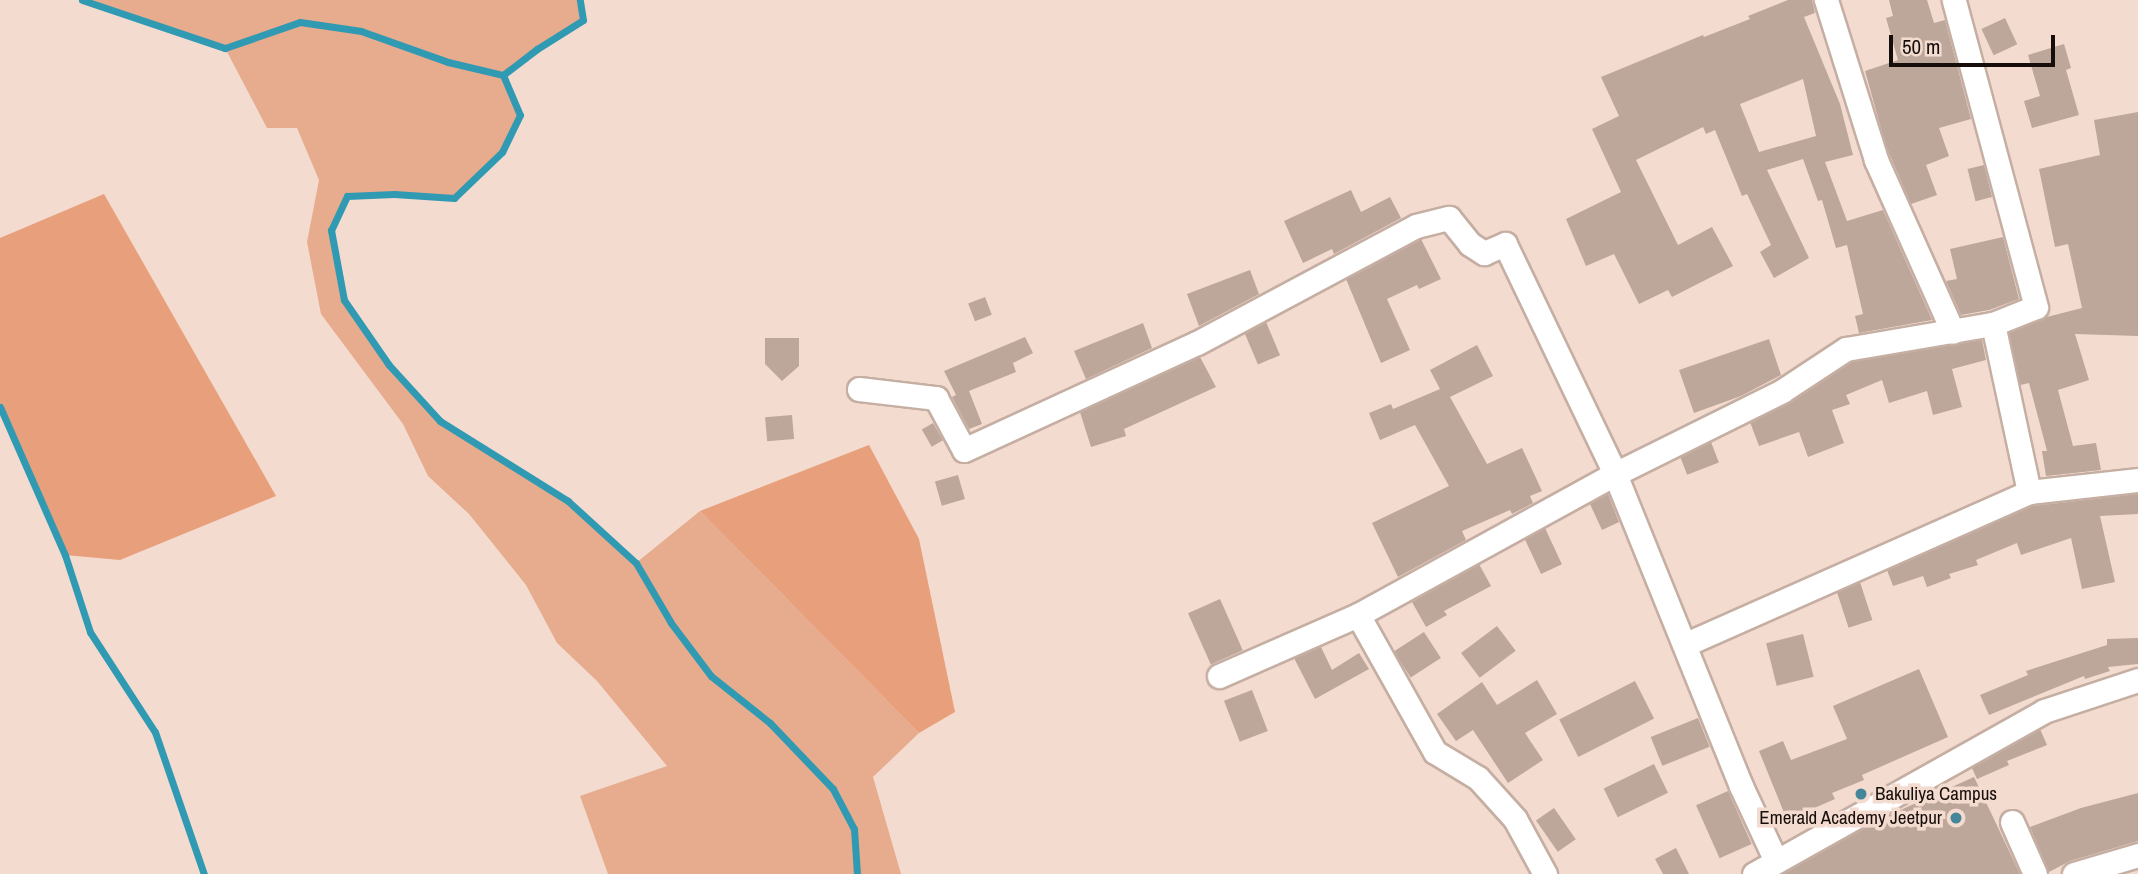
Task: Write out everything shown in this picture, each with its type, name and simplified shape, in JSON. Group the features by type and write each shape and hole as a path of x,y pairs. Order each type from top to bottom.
{"street":[{"path":"1826,0 1876,160 1953,332"},
{"path":"1219,676 1358,615 1615,474 1783,391 1846,349 1993,324 2036,307 1954,0"},
{"path":"859,389 936,398 964,450 1197,343 1416,226 1449,218 1470,244 1485,253 1505,244 1615,474 1686,644 1741,786 1776,861"},
{"path":"1993,324 2029,492"},
{"path":"1686,644 2029,492 2138,480"},
{"path":"1358,615 1434,752 1478,778 1515,819 1545,874"},
{"path":"1754,874 2044,711 2138,680"},
{"path":"2012,822 2035,874"},
{"path":"2074,874 2138,855"}],"shaded area":[{"path":"82,0 580,0 583,20 537,49 503,75 520,115 502,152 454,198 394,194 347,196 331,230 344,300 389,365 440,421 568,501 636,563 700,511 919,733 873,777 901,874 608,874 580,796 667,766 597,681 557,643 526,585 469,514 428,476 403,424 321,314 307,242 319,180 297,128 267,128 225,48"},
{"path":"104,194 276,496 120,560 65,555 0,407 0,238"},
{"path":"869,445 919,539 955,712 919,733 700,511"}],"building":[{"path":"1788,0 1812,0 1815,13 1804,17 1840,104 1853,155 1825,162 1847,221 1883,210 1932,320 1859,333 1855,316 1863,314 1847,245 1836,248 1822,200 1818,201 1803,159 1767,170 1809,258 1774,278 1760,252 1771,245 1747,194 1742,196 1715,130 1706,134 1703,127 1636,160 1678,245 1712,227 1733,266 1672,297 1668,290 1639,304 1614,254 1586,266 1566,219 1621,192 1592,129 1619,116 1601,77 1703,35 1704,37 1750,19 1748,16","holes":["1803,79 1816,136 1759,152 1740,104"]},
{"path":"1889,0 1927,0 1934,23 1945,20 1971,119 1939,128 1949,156 1926,165 1937,195 1911,204 1886,146 1865,71 1898,60 1886,18 1893,16"},
{"path":"2005,18 2017,44 1994,55 1981,29"},
{"path":"2064,44 2071,68 2066,70 2079,115 2032,128 2024,101 2040,96 2028,55"},
{"path":"2138,112 2138,336 2075,334 2089,380 2058,390 2073,446 2096,443 2101,470 2046,476 2042,451 2047,451 2029,383 2020,385 2009,333 2043,318 2082,308 2068,244 2055,247 2039,169 2100,155 2094,120"},
{"path":"1984,165 1992,197 1975,201 1968,169"},
{"path":"1351,190 1361,212 1390,197 1401,218 1334,254 1332,249 1303,263 1284,221"},
{"path":"2003,237 2019,299 1989,310 1961,315 1946,281 1957,279 1950,249"},
{"path":"1421,239 1441,279 1419,289 1417,285 1387,299 1410,350 1381,363 1346,279"},
{"path":"1250,270 1259,294 1199,326 1187,294"},
{"path":"985,297 992,315 975,321 968,303"},
{"path":"1266,322 1280,355 1258,365 1244,331"},
{"path":"1143,323 1152,348 1086,379 1074,351"},
{"path":"1025,337 1033,353 1013,363 1016,372 969,391 982,424 969,429 952,397 956,395 944,371"},
{"path":"765,338 799,338 799,366 782,381 765,364"},
{"path":"1769,339 1781,375 1741,396 1694,413 1679,370"},
{"path":"1982,340 1986,360 1952,369 1962,407 1933,415 1927,391 1889,403 1882,380 1846,395 1850,404 1832,410 1844,443 1808,457 1799,432 1759,446 1750,422 1790,403 1851,362"},
{"path":"1477,345 1493,376 1450,397 1487,464 1522,448 1542,491 1530,496 1533,503 1512,514 1510,510 1462,531 1466,540 1398,577 1372,523 1449,486 1415,425 1380,440 1369,413 1391,404 1393,409 1440,389 1430,370"},
{"path":"1200,357 1216,387 1124,429 1126,436 1091,447 1080,412"},
{"path":"792,415 794,439 767,441 765,417"},
{"path":"933,423 943,440 932,447 922,430"},
{"path":"1711,442 1719,463 1687,475 1679,454"},
{"path":"958,475 965,499 942,506 935,482"},
{"path":"1608,494 1619,522 1602,530 1590,504"},
{"path":"2138,494 2138,514 2100,516 2115,582 2082,589 2071,538 2021,555 2017,543 1976,560 1978,565 1949,574 1951,578 1927,587 1923,576 1893,586 1887,570 2033,506"},
{"path":"1545,528 1562,564 1541,574 1524,538"},
{"path":"1479,564 1491,586 1444,611 1447,615 1426,627 1412,602"},
{"path":"1860,582 1872,620 1849,628 1836,590"},
{"path":"1220,599 1243,650 1211,664 1188,613"},
{"path":"1497,626 1516,651 1480,678 1461,653"},
{"path":"1424,632 1441,658 1411,678 1394,652"},
{"path":"1803,634 1814,677 1777,686 1766,643"},
{"path":"2138,638 2138,664 2108,667 2110,671 2085,679 2084,676 1989,715 1980,695 2028,675 2026,671 2107,645 2107,639"},
{"path":"1321,647 1332,670 1359,653 1369,669 1315,699 1294,658"},
{"path":"1919,669 1948,737 1862,775 1864,780 1832,793 1835,799 1787,820 1759,751 1783,741 1791,760 1847,739 1833,706"},
{"path":"1537,680 1557,714 1525,733 1543,760 1508,783 1473,730 1456,741 1437,714 1482,682 1497,705"},
{"path":"1635,681 1654,718 1578,757 1559,720"},
{"path":"1252,690 1268,731 1240,742 1224,701"},
{"path":"1698,718 1710,747 1662,766 1651,737"},
{"path":"2040,729 2047,745 2007,761 2009,765 1977,779 1972,768"},
{"path":"1654,764 1668,793 1618,817 1604,789"},
{"path":"1974,777 2020,874 1783,874 1876,821"},
{"path":"1728,791 1752,844 1720,858 1696,805"},
{"path":"2138,793 2138,841 2070,861 2049,872 2030,827 2081,808"},
{"path":"1554,808 1576,839 1558,852 1536,821"},
{"path":"1676,848 1689,874 1663,874 1655,859"}],"waterway":[{"path":"82,0 225,48 300,22 361,31 448,62 503,75 520,115 502,152 454,198 394,194 347,196 331,230 344,300 389,365 440,421 568,501 636,563 671,623 711,676 770,723 833,789 854,829 857,874"},
{"path":"503,75 537,49 583,20 580,0"},
{"path":"0,407 65,555 90,632 155,732 204,874"}],"place":[{"name":"Bakuliya Campus","path":"1861,794"},
{"name":"Emerald Academy Jeetpur","path":"1956,818"}]}
